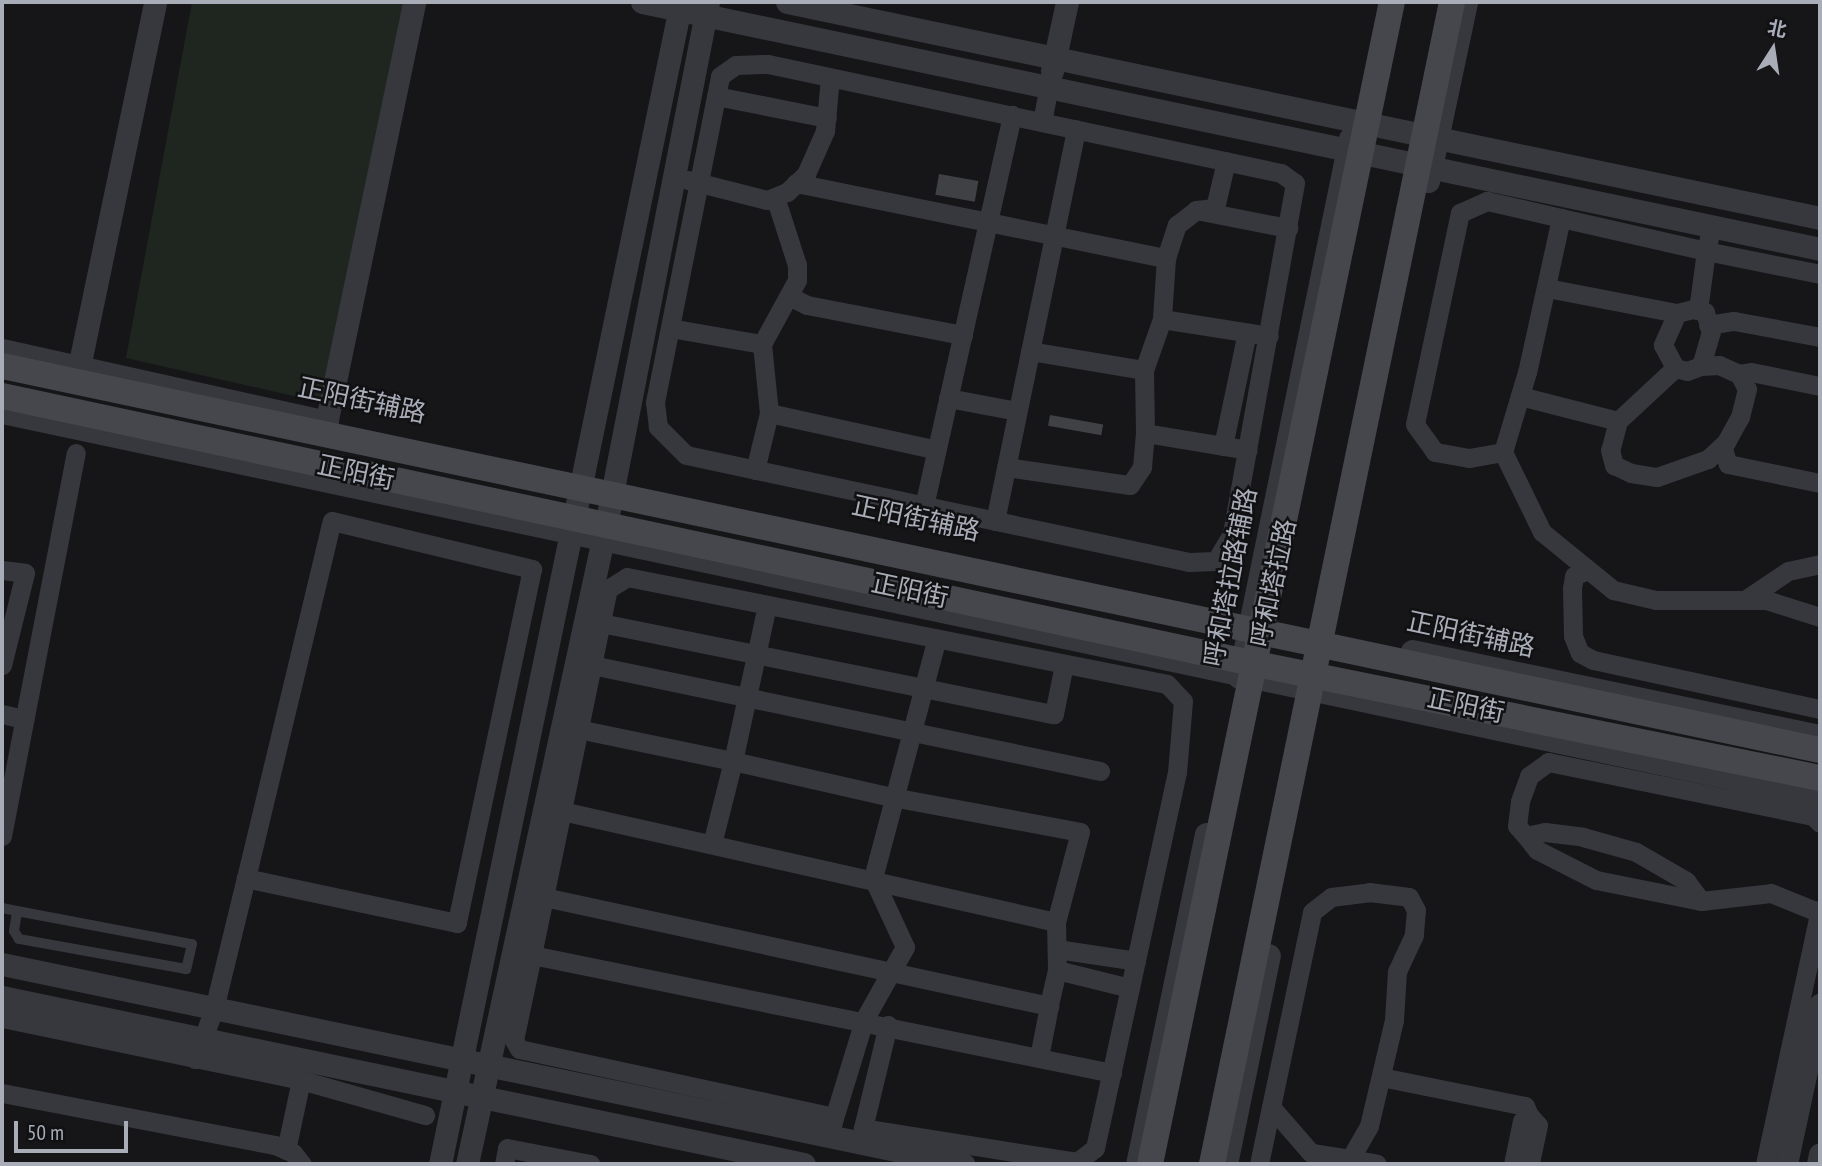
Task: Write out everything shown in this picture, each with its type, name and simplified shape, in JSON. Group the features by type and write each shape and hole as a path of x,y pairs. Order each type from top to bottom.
{"main road":[{"name":"呼和塔拉路","path":"1150,1164 1256,625 1354,152 1392,2"},
{"path":"1212,1164 1318,683 1432,135 1452,2"},
{"path":"2,366 326,428 1327,639 1820,750"},
{"name":"正阳街","path":"2,396 574,527 1247,670 1820,778"}],"street":[{"path":"79,367 155,2"},
{"path":"326,428 414,2"},
{"path":"642,2 707,8 1051,73 1361,121 1820,218"},
{"path":"787,2 1354,152 1820,249"},
{"path":"1042,122 1067,2"},
{"path":"1361,121 1380,2"},
{"path":"1432,135 1466,2"},
{"path":"440,1164 584,483 680,6"},
{"path":"467,1164 604,532 707,8"},
{"path":"768,64 1012,116 1281,173 1295,183 1232,534 1216,561 1189,562 686,455 658,427 655,402 720,76 736,65 768,64"},
{"path":"674,177 767,200 775,197 806,174 827,118 830,77"},
{"path":"716,96 827,118"},
{"path":"924,506 933,449 990,224 1012,116"},
{"path":"995,521 1076,129"},
{"path":"1006,467 1130,485 1142,467 1145,433 1144,370 1162,319 1166,258 1177,225 1196,210 1215,208 1226,161"},
{"path":"796,183 1166,258"},
{"path":"755,470 769,413 762,344 797,280 797,265 775,197"},
{"path":"1503,452 1469,458 1434,452 1415,424 1460,213 1487,201 1820,274"},
{"path":"1196,210 1288,228"},
{"path":"1561,218 1547,288 1503,452 1542,532 1585,571 1613,590 1656,600 1766,600 1820,617"},
{"path":"1700,366 1711,332 1703,318 1706,251 1712,226"},
{"path":"1547,288 1820,337"},
{"path":"789,296 807,305 962,335"},
{"path":"1677,313 1663,345 1675,368 1687,371 1700,366 1719,365 1739,374 1751,372 1820,386"},
{"path":"1162,319 1269,336"},
{"path":"670,328 762,344"},
{"path":"1223,446 1247,332"},
{"name":"正阳街辅路","path":"2,350 326,428"},
{"path":"1030,351 1144,370"},
{"path":"1675,368 1618,421 1610,450 1614,465 1631,473 1657,477 1708,459 1722,446 1742,408 1746,389 1739,374"},
{"path":"1520,396 1618,421"},
{"path":"948,398 1017,411"},
{"path":"2,412 574,527"},
{"path":"769,413 933,449"},
{"path":"1145,433 1248,450"},
{"path":"1722,446 1728,464 1820,483"},
{"path":"2,836 76,453"},
{"path":"199,1049 215,1009 246,878 332,521 532,569 457,923 246,878"},
{"path":"1745,600 1788,571 1820,564"},
{"path":"2,570 25,573 2,665"},
{"path":"1585,571 1574,576 1572,588 1573,636 1580,653 1592,660 1820,709"},
{"path":"861,1135 1077,1162 1095,1148 1177,772 1183,701 1167,684 627,578 608,589 514,1040 519,1049 831,1126 861,1135 963,1164"},
{"path":"712,844 759,657 767,605"},
{"path":"601,623 759,657 1054,714 1064,664"},
{"path":"831,1126 864,1020 905,947 873,878 892,797 913,733 937,638"},
{"name":"正阳街辅路","path":"1327,639 1820,736"},
{"path":"592,665 1100,771"},
{"name":"呼和塔拉路辅路","path":"1137,1164 1247,670"},
{"path":"1226,1164 1318,683 1820,797"},
{"path":"2,714 24,719"},
{"path":"579,729 892,797 1080,832 1056,922 1057,970 1039,1057"},
{"path":"1786,1164 1814,999 1820,912 1771,894 1701,901 1596,880 1537,850 1517,826 1520,801 1530,776 1548,762 1813,816 1820,823"},
{"path":"562,811 873,878 1056,922"},
{"path":"1526,836 1545,832 1583,837 1636,852 1686,881 1701,901"},
{"path":"1259,1164 1312,912 1331,897 1369,892 1409,897 1416,910 1414,935 1397,971 1394,1020 1369,1126 1350,1159"},
{"path":"544,897 1049,1006"},
{"path":"1056,949 1136,961"},
{"path":"532,955 864,1020 1112,1073"},
{"path":"2,964 488,1066 831,1126"},
{"path":"1057,970 1130,988"},
{"path":"2,997 199,1049 425,1115"},
{"path":"1765,1164 1814,999"},
{"path":"2,1018 456,1092 742,1158 804,1164"},
{"path":"861,1135 888,1025"},
{"path":"1381,1077 1525,1106 1538,1125 1530,1164"},
{"path":"286,1150 301,1080"},
{"path":"2,1093 286,1150 302,1164"},
{"path":"1271,1107 1311,1153 1377,1164"},
{"path":"1513,1164 1522,1121 1529,1115"},
{"path":"504,1164 507,1148 590,1164"},
{"path":"1818,1164 1820,1154"}],"lane":[{"path":"2,908 192,944 186,969 19,939 14,932 17,911"}],"shaded area":[{"path":"192,2 404,2 320,402 126,358"}],"building":[{"path":"939,174 978,181 975,202 935,195"},
{"path":"1050,415 1103,424 1101,435 1048,426"}]}
